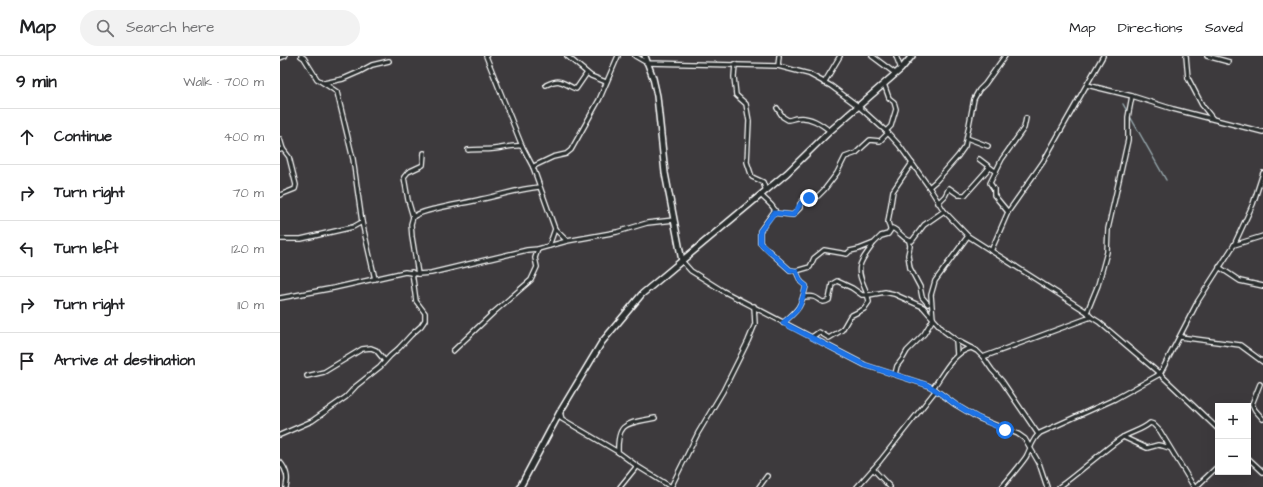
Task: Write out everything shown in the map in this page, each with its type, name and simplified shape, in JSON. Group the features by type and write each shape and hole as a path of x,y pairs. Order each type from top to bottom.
{"main road":[{"path":"645,56 653,78 657,96 665,173 682,261"},
{"path":"520,487 560,412 602,342 642,294 787,173 830,131 896,74 912,56"}],"street":[{"path":"280,58 285,56"},
{"path":"301,56 304,58 317,79 337,92 353,159 362,222 368,242 375,279"},
{"path":"486,56 522,146 533,168 555,229 566,241"},
{"path":"567,56 587,74 606,82"},
{"path":"533,168 534,166 553,157 566,154 571,150 599,100 618,56"},
{"path":"635,56 647,63 778,66 809,74 824,83 858,106 887,132 912,163 944,211 968,236 1087,312 1090,317 1099,322 1160,374 1215,426"},
{"path":"778,66 779,56"},
{"path":"824,83 840,56"},
{"path":"872,56 896,74"},
{"path":"896,56 901,69"},
{"path":"929,187 958,156 965,146 974,99 979,90 1005,56"},
{"path":"991,251 1008,212 1043,162 1103,56"},
{"path":"1186,56 1188,78 1202,105 1213,119"},
{"path":"1207,56 1229,62"},
{"path":"324,83 343,78 372,65 389,62"},
{"path":"735,64 734,77 736,94 746,104 749,121 747,162 752,177 763,182 766,191"},
{"path":"546,85 557,81 563,82 576,89 587,74"},
{"path":"774,213 793,215 800,208 800,204 803,200 818,196 824,190 837,173 845,157 856,153 870,140 880,141 891,126 896,109 894,102 888,98 884,84"},
{"path":"1087,85 1263,132"},
{"path":"1087,312 1098,285 1107,252 1108,229 1128,140 1128,117 1132,96"},
{"path":"777,108 783,117 788,120 796,118 810,119 824,126 830,131"},
{"path":"1008,212 994,194 994,189 990,183 1002,159 1024,128 1026,118"},
{"path":"967,138 988,146"},
{"path":"280,139 282,150 289,157 296,185 295,189 280,195"},
{"path":"468,150 484,148 494,149 514,145 522,146"},
{"path":"418,274 412,237 411,224 413,217 404,177 408,172 424,165 424,153"},
{"path":"979,159 996,172"},
{"path":"812,337 819,332 829,338 842,330 850,316 864,309 869,302 869,295 860,274 860,265 874,243 881,236 888,234 890,229 888,222 893,191 912,163"},
{"path":"938,202 945,196 949,188 959,195 965,195 989,168"},
{"path":"1002,487 1024,458 1032,441 1038,434 1116,399 1160,374 1198,301 1234,245 1253,204 1263,173"},
{"path":"413,217 416,214 427,211 483,199 515,190 539,187"},
{"path":"761,195 765,200 771,203 775,210 760,231 760,243 790,270 796,271 810,267 814,258 824,250 847,254 850,251 874,243"},
{"path":"909,241 912,241 924,225 944,211"},
{"path":"280,298 334,288 405,272 418,274 431,273 528,250 538,249 566,241 617,232 647,223 674,220"},
{"path":"280,239 307,238 353,227 362,222"},
{"path":"549,246 555,229"},
{"path":"890,229 894,229 909,241 910,246 908,255 910,268 920,287 922,297 928,304"},
{"path":"895,374 897,366 904,358 907,351 924,334 933,319 931,295 935,281 968,236"},
{"path":"1234,245 1263,236"},
{"path":"453,351 493,313 532,280 537,267 534,258 538,249"},
{"path":"682,261 691,271 723,291 754,306 783,323 865,365 916,381 934,389 956,405 978,418 1018,434 1025,439 1039,464 1047,487"},
{"path":"1219,267 1240,281 1263,286"},
{"path":"783,323 800,306 806,286 801,282 796,271"},
{"path":"280,435 312,421 346,396 380,367 421,326 425,320 425,313 416,301 412,272"},
{"path":"803,297 813,297 821,302 825,302 829,300 832,284 837,280 862,295 885,292 894,294 923,307 933,319 956,340 977,351 984,357 1038,434"},
{"path":"923,307 932,302"},
{"path":"560,412 562,419 618,452 636,466 671,487 698,433 723,391 748,341 754,324 754,306"},
{"path":"984,357 1090,317"},
{"path":"1180,337 1240,345 1263,362"},
{"path":"956,340 957,355"},
{"path":"306,376 324,372 362,350 371,348 376,350 386,361"},
{"path":"856,487 873,469 934,389 957,355 963,350 971,348"},
{"path":"1260,384 1252,404 1263,419"},
{"path":"618,452 617,439 624,426 655,418"},
{"path":"1059,487 1074,477 1123,437 1142,429 1150,423 1160,431 1197,487 1215,469"},
{"path":"1123,437 1147,448 1158,445 1170,448"},
{"path":"1251,461 1263,472"},
{"path":"280,462 285,469 288,479 286,487"},
{"path":"620,487 636,466"},
{"path":"873,469 889,486"},
{"path":"759,487 767,476"}],"waterway":[{"path":"1123,104 1166,180"}],"route":[{"path":"809,198 803,200 800,204 800,208 793,215 774,213 767,220 760,231 760,243 790,270 796,271 801,282 806,286 800,306 783,323 865,365 927,385 978,418 1005,430"}]}
